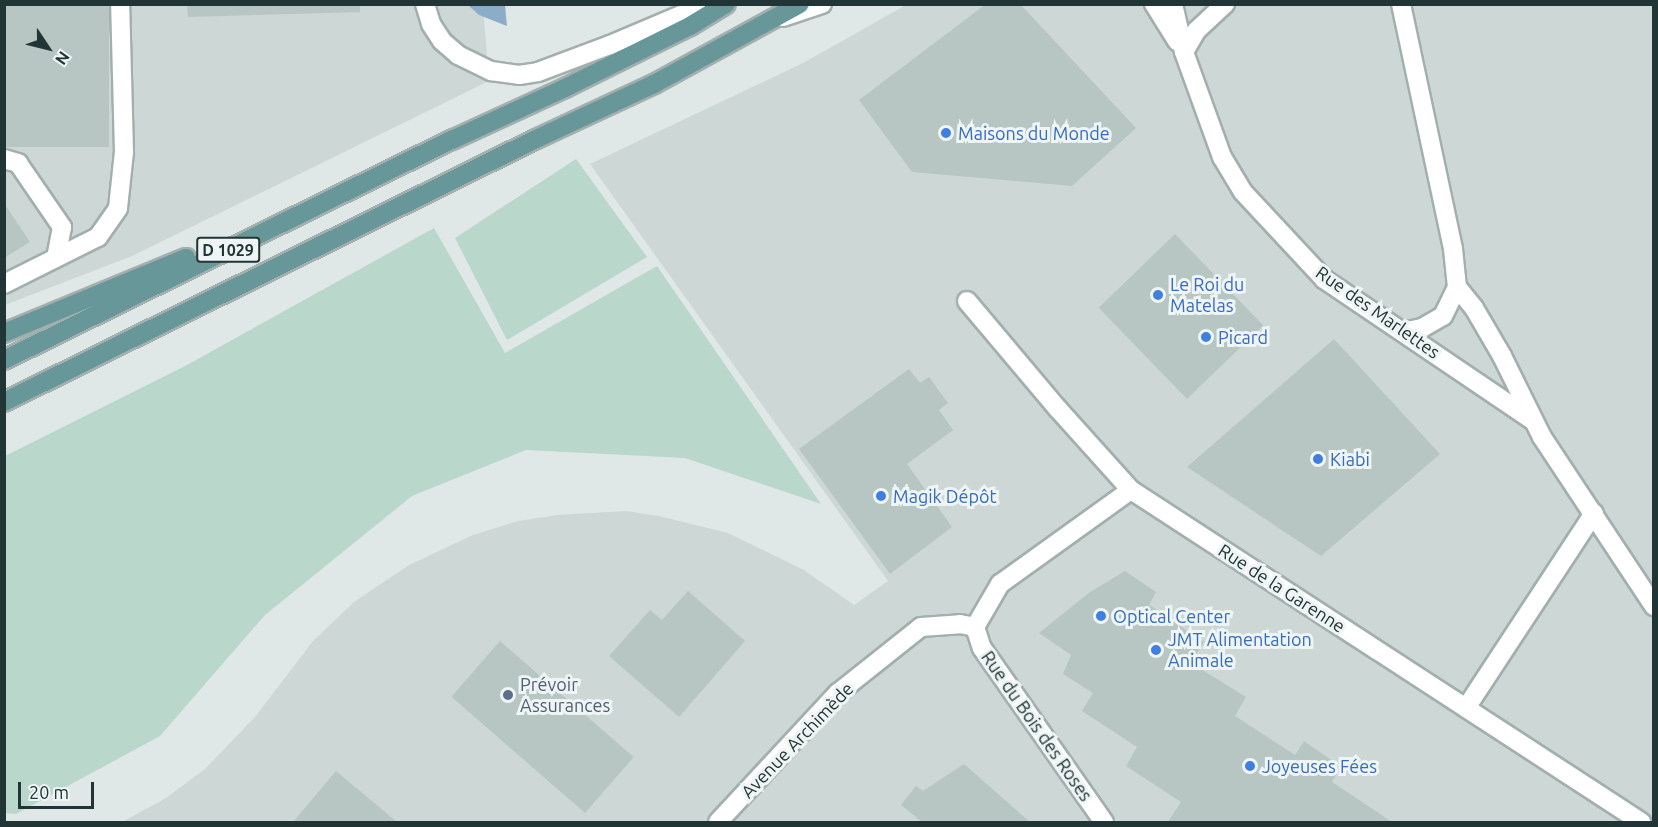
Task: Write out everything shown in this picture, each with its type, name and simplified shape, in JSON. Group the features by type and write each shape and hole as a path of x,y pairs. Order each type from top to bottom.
{"main road":[{"name":"D 1029","path":"4,360 340,195 565,88 690,26 726,4"},
{"name":"D 1029","path":"4,402 536,139 654,84 800,4"},
{"path":"4,333 340,195"}],"street":[{"path":"4,284 98,237 118,208 124,152 120,4"},
{"path":"425,4 436,33 458,56 490,71 519,75 538,72 599,49 706,4"},
{"path":"776,19 822,4"},
{"path":"1154,4 1184,52"},
{"path":"1173,4 1184,52"},
{"path":"1184,52 1196,31 1225,4"},
{"path":"1401,4 1453,249 1457,287 1443,316 1422,328 1403,332"},
{"name":"Rue des Marlettes","path":"1184,52 1221,157 1243,192 1324,279 1534,421"},
{"path":"4,159 18,163 62,227 56,257"},
{"name":"Rue des Marlettes","path":"1457,287 1474,308 1502,356 1534,421 1653,606"},
{"name":"Rue de la Garenne","path":"967,301 1131,490 1641,822"},
{"path":"975,627 1000,584 1131,490"},
{"path":"1466,708 1594,513"},
{"name":"Avenue Archimède","path":"718,822 838,693 921,627 960,624 975,627"},
{"name":"Rue du Bois des Roses","path":"975,627 982,648 1104,822"}],"shaded area":[{"path":"5,5 483,5 489,81 132,256 5,305"},
{"path":"906,5 1653,5 1653,822 122,822 166,798 205,769 255,717 313,641 354,602 409,565 473,535 518,521 557,515 626,511 659,516 728,533 804,570 854,605 888,581 590,164 803,63"}],"green space":[{"path":"576,159 647,257 507,340 455,238"},
{"path":"434,228 505,353 657,266 821,504 685,458 526,450 412,496 265,615 160,736 16,814 5,813 5,456 187,365"}],"water":[{"path":"468,5 505,5 507,26 479,15"}],"building":[{"path":"4,4 109,4 109,147 4,147"},
{"path":"187,4 360,4 360,12 188,17"},
{"path":"986,4 1020,4 1136,128 1072,186 912,172 859,100"},
{"path":"4,203 30,242 4,258"},
{"path":"1175,234 1263,325 1187,399 1099,308"},
{"path":"1334,339 1440,454 1321,556 1187,467"},
{"name":"Magik Dépôt","path":"909,369 920,383 929,377 948,403 939,410 953,430 907,464 952,527 890,574 799,449"},
{"path":"1125,571 1156,592 1149,605 1204,642 1191,663 1246,697 1235,716 1295,755 1304,741 1334,762 1336,775 1332,782 1392,822 1168,822 1181,802 1126,766 1137,747 1082,711 1093,693 1063,674 1071,655 1039,633 1090,592"},
{"path":"688,591 745,641 679,717 609,656 650,610 662,620"},
{"path":"500,641 634,757 585,813 451,697"},
{"path":"964,764 1030,822 922,822 901,805 916,786 923,791"},
{"path":"336,771 397,822 293,822"}],"place":[{"name":"Maisons du Monde","path":"946,133"},
{"name":"Le Roi du Matelas","path":"1158,295"},
{"name":"Picard","path":"1206,337"},
{"name":"Kiabi","path":"1318,459"},
{"name":"Magik Dépôt","path":"881,496"},
{"name":"Optical Center","path":"1101,616"},
{"name":"JMT Alimentation Animale","path":"1156,650"},
{"name":"Prévoir Assurances","path":"508,695"},
{"name":"Joyeuses Fées","path":"1250,766"}]}
